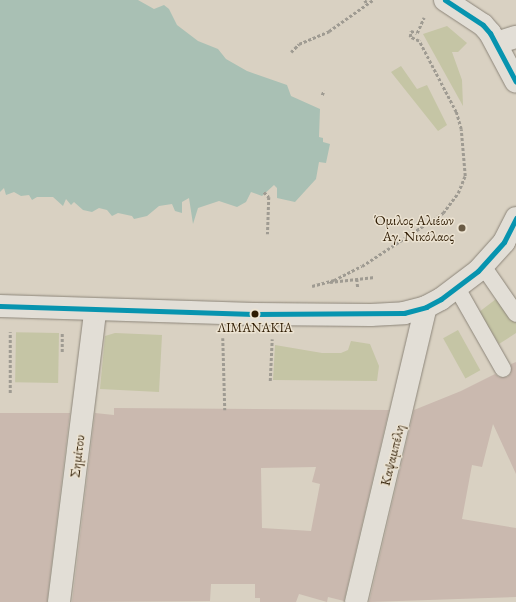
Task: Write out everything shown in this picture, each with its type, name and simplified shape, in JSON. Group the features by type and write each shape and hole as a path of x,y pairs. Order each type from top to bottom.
{"main road":[{"path":"446,0 483,25 496,43 516,82"},
{"path":"496,43 516,36"},
{"path":"0,306 95,311 371,315 404,313 426,307 457,288 483,266 504,242 516,218"},
{"name":"Καψαμπέλη","path":"356,602 426,307"},
{"name":"Σημίτου","path":"59,602 95,311"}],"lane":[{"path":"483,266 516,314"},
{"path":"457,288 503,369"}],"path":[{"path":"365,0 367,4"},
{"path":"291,52 299,44 329,31 373,0"},
{"path":"305,288 326,282 362,266 443,213 458,193 465,176 461,129 456,112 419,41 410,37 411,31 417,33 428,11"},
{"path":"322,95 324,90"},
{"path":"264,192 269,197 268,234"},
{"path":"326,282 375,277"},
{"path":"357,279 358,288"},
{"path":"10,335 10,393"},
{"path":"224,342 225,410"},
{"path":"270,381 272,345"}],"shaded area":[{"path":"0,0 138,0 154,9 164,5 169,9 177,25 198,41 218,49 226,59 247,71 287,85 291,96 320,109 319,137 323,138 323,142 330,144 326,163 319,162 316,179 295,202 277,198 277,188 274,185 262,196 251,192 246,202 237,207 219,201 198,208 193,224 189,198 182,202 182,213 175,211 172,204 159,206 147,216 134,219 132,216 118,213 112,216 107,210 99,208 92,212 83,210 74,202 71,205 66,199 63,206 53,197 37,197 32,200 29,195 21,196 14,192 6,195 4,188 0,192"},
{"path":"447,26 467,43 458,52 452,52 462,80 463,106 423,34"},
{"path":"401,66 417,89 427,85 447,125 438,131 391,72"},
{"path":"500,296 516,318 516,333 499,344 479,312"},
{"path":"458,330 480,370 465,378 443,338"},
{"path":"16,332 59,333 58,383 15,382"},
{"path":"115,333 162,335 159,392 100,389 105,336"},
{"path":"351,341 370,344 379,366 377,381 273,380 275,345 322,353 341,353 348,350"}],"building":[{"path":"516,362 516,474 493,424 482,467 472,465 462,519 516,528 516,597 369,602 414,410 461,391 495,374 499,377 507,377 511,373 511,364"},
{"path":"114,408 389,410 344,601 328,597 327,602 299,594 296,602 260,602 260,598 255,598 255,584 211,584 210,601 72,602 95,413 114,415","holes":["316,467 312,482 320,484 311,531 262,528 261,468"]},
{"path":"0,413 70,413 47,602 0,602"}],"transit line":[{"path":"445,0 483,25 490,33 516,82"},
{"path":"0,306 254,314 404,313 426,307 441,299 478,271 504,242 516,218"}],"place":[{"name":"Όμιλος Αλιέων Αγ. Νικόλαος","path":"462,228"},
{"name":"ΛΙΜΑΝΑΚΙΑ","path":"255,314"}]}
